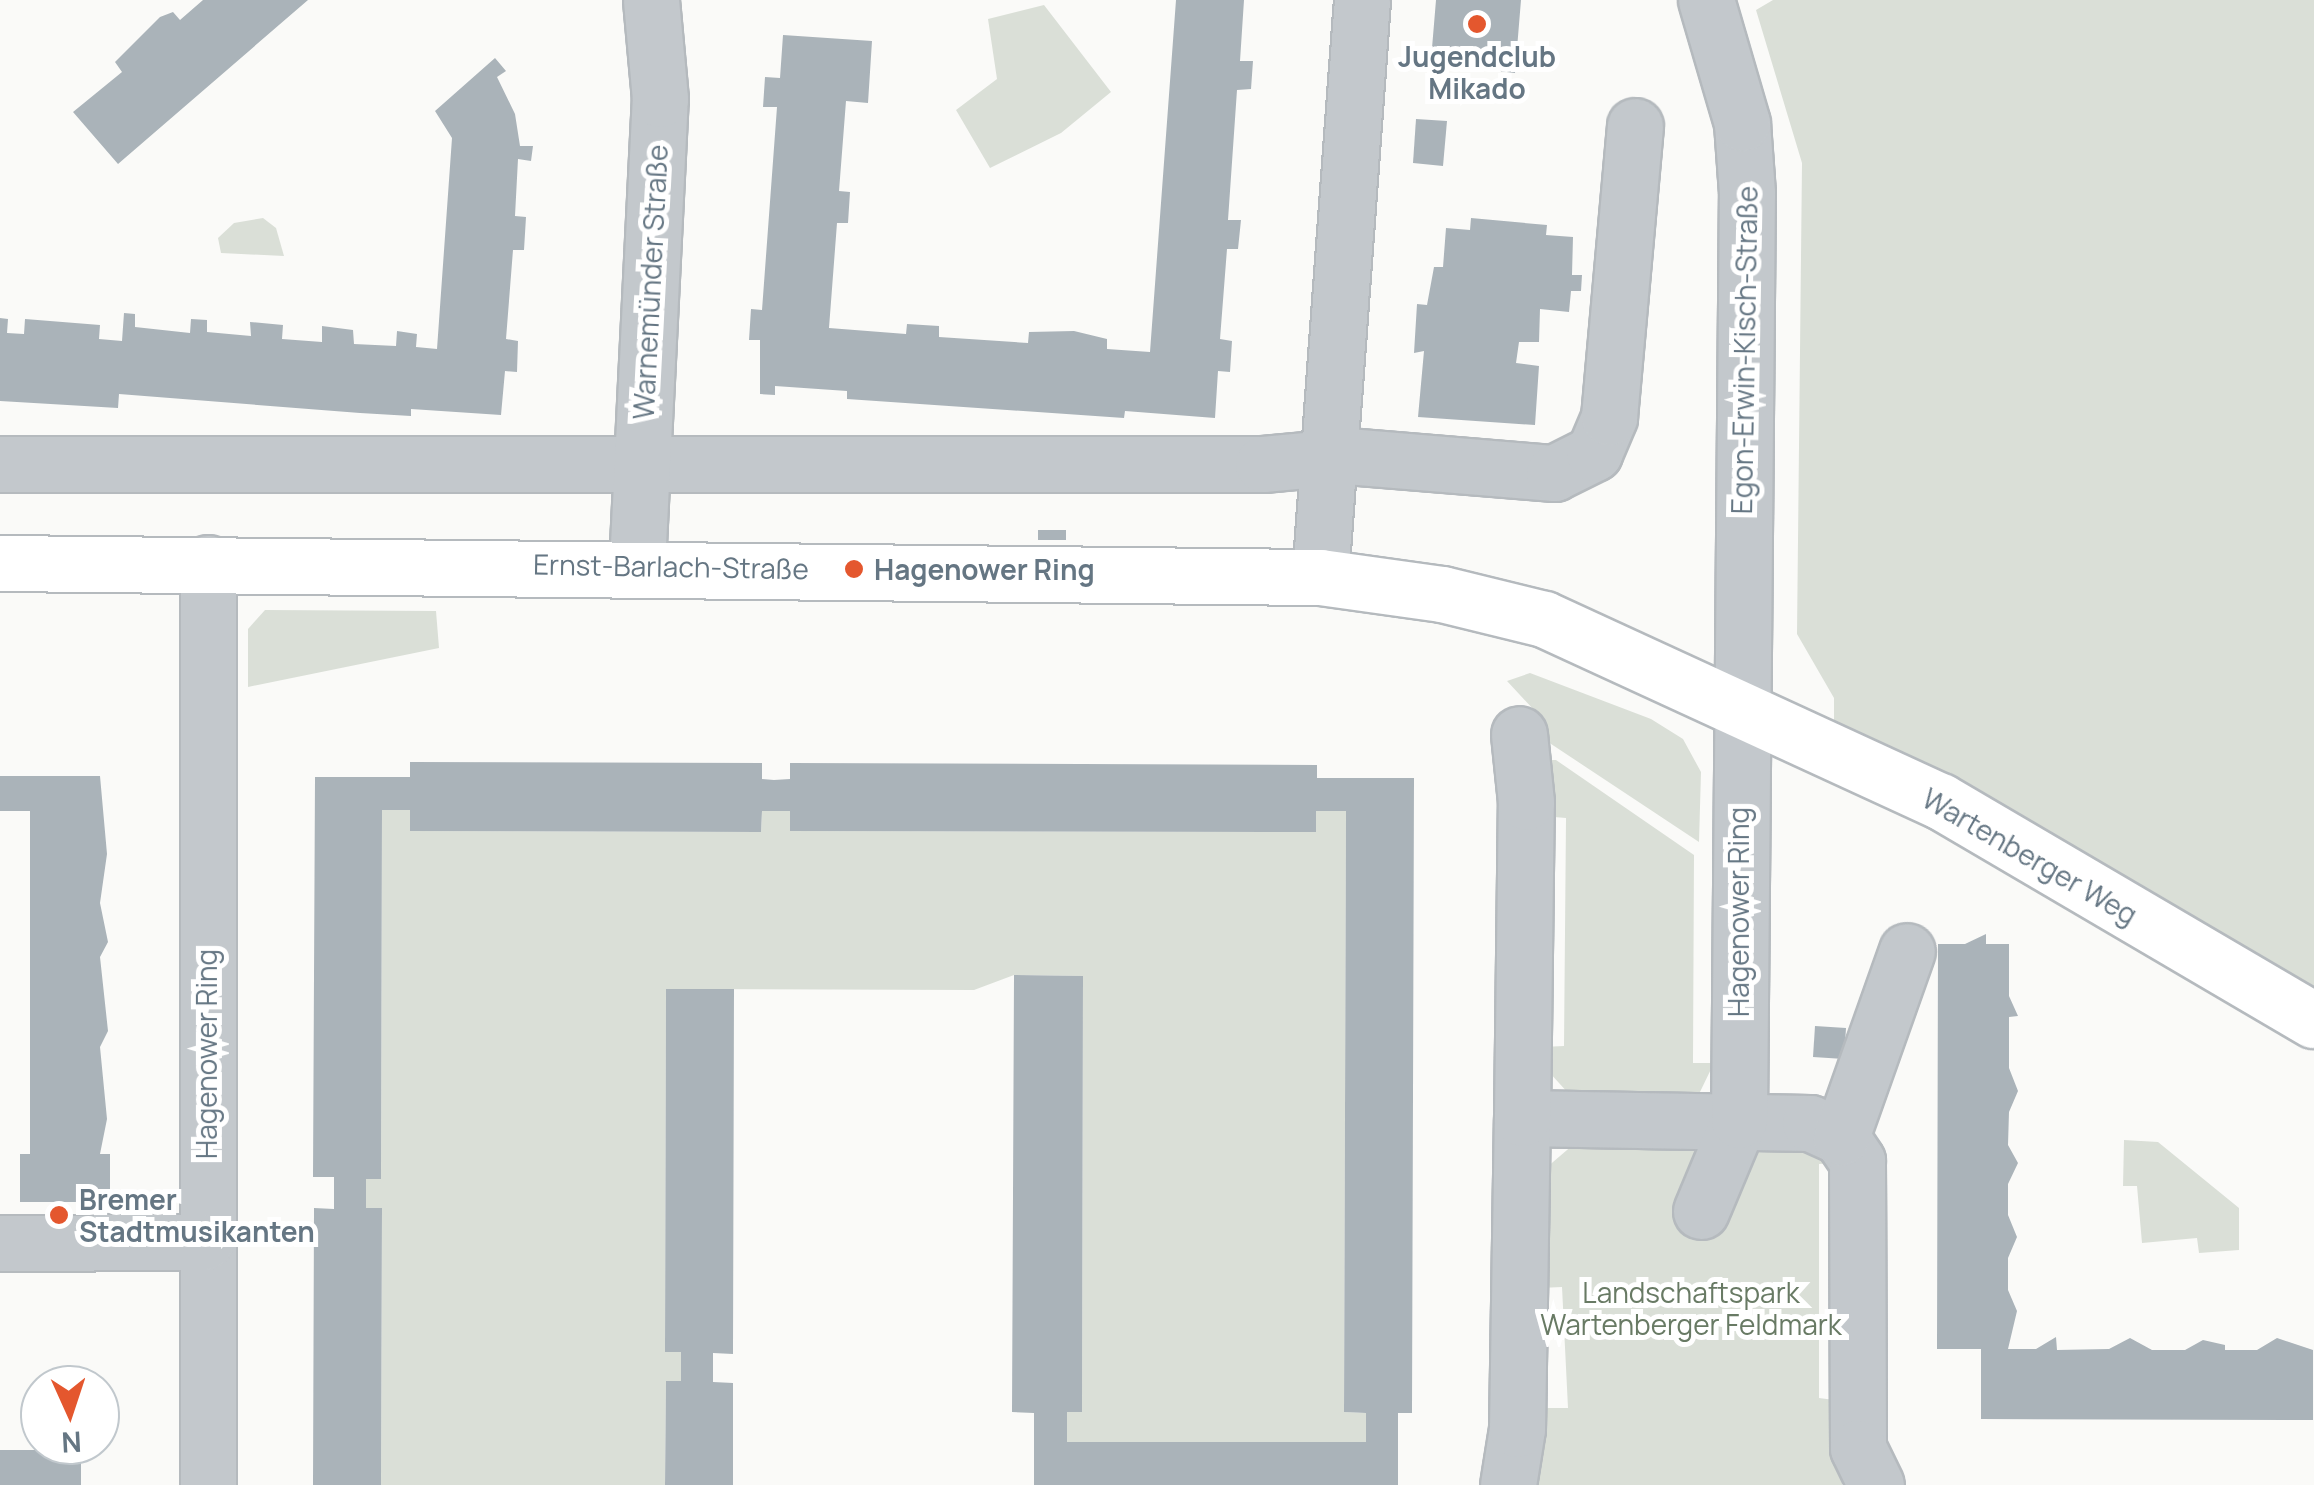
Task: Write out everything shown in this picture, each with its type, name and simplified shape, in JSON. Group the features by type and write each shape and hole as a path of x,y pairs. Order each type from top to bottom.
{"main road":[{"name":"Ernst-Barlach-Straße","path":"0,562 637,564 1320,576 1442,594 1544,619 1740,705"},
{"name":"Wartenberger Weg","path":"1740,705 1940,801 2314,1020"}],"street":[{"name":"Warnemünder Straße","path":"637,564 660,98 650,0"},
{"path":"1320,576 1362,0"},
{"name":"Egon-Erwin-Kisch-Straße","path":"1706,0 1742,123 1747,193 1740,705"},
{"path":"0,464 1263,464 1329,458 1554,473 1594,453 1609,417 1636,126"},
{"name":"Hagenower Ring","path":"208,563 208,1485"},
{"name":"Hagenower Ring","path":"1739,1120 1740,705"},
{"path":"1508,1485 1516,1429 1522,1118 1526,802 1519,734"},
{"path":"1841,1137 1907,950"},
{"path":"1522,1118 1810,1123 1841,1137 1858,1161 1858,1448 1876,1485"},
{"path":"1701,1210 1739,1120"},
{"path":"0,1243 205,1242"}],"green space":[{"path":"1773,0 2314,0 2314,997 1936,773 1834,721 1834,698 1797,634 1802,163 1756,10"},
{"path":"1044,5 1111,92 1061,133 990,168 956,110 997,79 988,19"},
{"path":"263,218 276,228 284,256 221,253 218,238 234,223"},
{"path":"265,610 436,611 439,648 248,687 248,629"},
{"path":"1530,673 1651,719 1683,739 1701,772 1699,842 1539,736 1534,710 1507,681"},
{"path":"1542,760 1556,760 1694,855 1693,1063 1714,1063 1699,1094 1569,1094 1549,1072 1542,1047 1564,1046 1566,818 1542,816"},
{"path":"382,810 410,810 411,831 761,832 762,811 790,811 791,831 1315,832 1316,811 1346,811 1344,1412 1366,1413 1366,1442 1067,1442 1067,1412 1082,1411 1083,976 1014,975 974,990 666,989 665,1352 681,1352 681,1381 666,1382 665,1485 381,1485 382,1209 366,1208 366,1179 381,1178"},
{"path":"2124,1140 2158,1142 2239,1208 2239,1250 2199,1253 2197,1238 2142,1243 2137,1186 2123,1186"},
{"name":"Landschaftspark Wartenberger Feldmark","path":"1574,1144 1818,1144 1844,1162 1819,1164 1819,1398 1842,1401 1842,1485 1536,1485 1540,1408 1568,1408 1562,1287 1540,1288 1546,1168"}],"building":[{"path":"203,0 308,0 118,164 73,112 122,72 115,62 160,17 173,12 180,20"},
{"path":"1176,0 1244,0 1240,61 1253,61 1251,89 1237,90 1228,220 1241,220 1238,249 1227,249 1220,339 1232,341 1230,372 1218,371 1215,418 1125,411 1124,418 847,399 847,391 775,386 775,395 760,394 760,340 749,340 751,309 762,310 777,107 763,107 765,77 780,78 783,35 872,41 868,103 846,101 839,191 850,192 848,223 837,223 829,328 906,334 907,324 939,326 939,337 1028,343 1029,332 1074,331 1107,339 1107,349 1150,352"},
{"name":"Jugendclub Mikado","path":"1436,0 1521,0 1515,73 1456,66 1458,51 1432,48"},
{"path":"495,58 506,71 497,77 515,114 520,146 533,146 531,161 518,159 515,216 526,217 524,250 513,250 506,339 518,341 517,372 505,371 501,415 411,409 411,416 119,394 118,408 0,401 0,318 8,319 7,333 24,334 25,319 100,325 99,339 122,341 124,313 135,314 135,327 190,333 191,319 207,320 207,332 251,336 250,322 283,325 282,339 322,342 322,326 353,330 354,344 396,346 397,331 417,334 416,347 437,349 452,138 435,111"},
{"path":"1416,119 1447,121 1443,166 1413,163"},
{"path":"1471,218 1547,225 1546,235 1573,237 1572,275 1582,275 1581,291 1571,291 1569,312 1540,309 1539,342 1519,342 1516,363 1539,366 1535,425 1418,417 1424,351 1414,353 1417,304 1427,305 1434,267 1443,267 1446,228 1470,230"},
{"path":"1038,530 1066,530 1066,540 1038,540"},
{"path":"410,762 762,763 762,779 774,780 790,779 790,763 1317,765 1317,778 1414,778 1412,1413 1398,1413 1398,1485 1034,1485 1034,1413 1012,1412 1014,975 1083,976 1082,1412 1067,1412 1067,1442 1366,1442 1366,1413 1344,1412 1346,811 1316,811 1316,832 790,831 790,811 762,811 761,832 410,831 410,810 382,810 381,1179 366,1179 366,1208 382,1208 381,1485 313,1485 314,1208 334,1209 334,1177 313,1177 315,777 410,777"},
{"path":"0,776 100,776 107,854 100,903 108,942 100,957 108,1031 100,1047 107,1119 100,1154 110,1154 110,1202 20,1202 20,1154 30,1154 30,811 0,811"},
{"path":"1986,934 1986,944 2009,944 2009,996 2018,1016 2009,1017 2009,1068 2018,1091 2009,1112 2008,1145 2018,1163 2008,1184 2008,1215 2017,1237 2008,1258 2008,1290 2017,1311 2008,1349 2036,1349 2056,1337 2057,1350 2109,1349 2130,1338 2152,1350 2185,1350 2203,1340 2225,1345 2225,1350 2257,1350 2277,1338 2313,1350 2313,1420 1981,1419 1981,1349 1937,1349 1938,944 1965,944"},
{"path":"666,989 734,989 733,1354 713,1353 713,1382 733,1383 733,1485 665,1485 666,1381 681,1381 681,1352 665,1352"},
{"path":"1815,1026 1846,1028 1844,1059 1813,1057"},
{"path":"0,1450 20,1450 20,1465 81,1465 81,1485 0,1485"}],"place":[{"name":"Jugendclub Mikado","path":"1477,24"},
{"name":"Hagenower Ring","path":"854,569"},
{"name":"Bremer Stadtmusikanten","path":"59,1215"}]}
